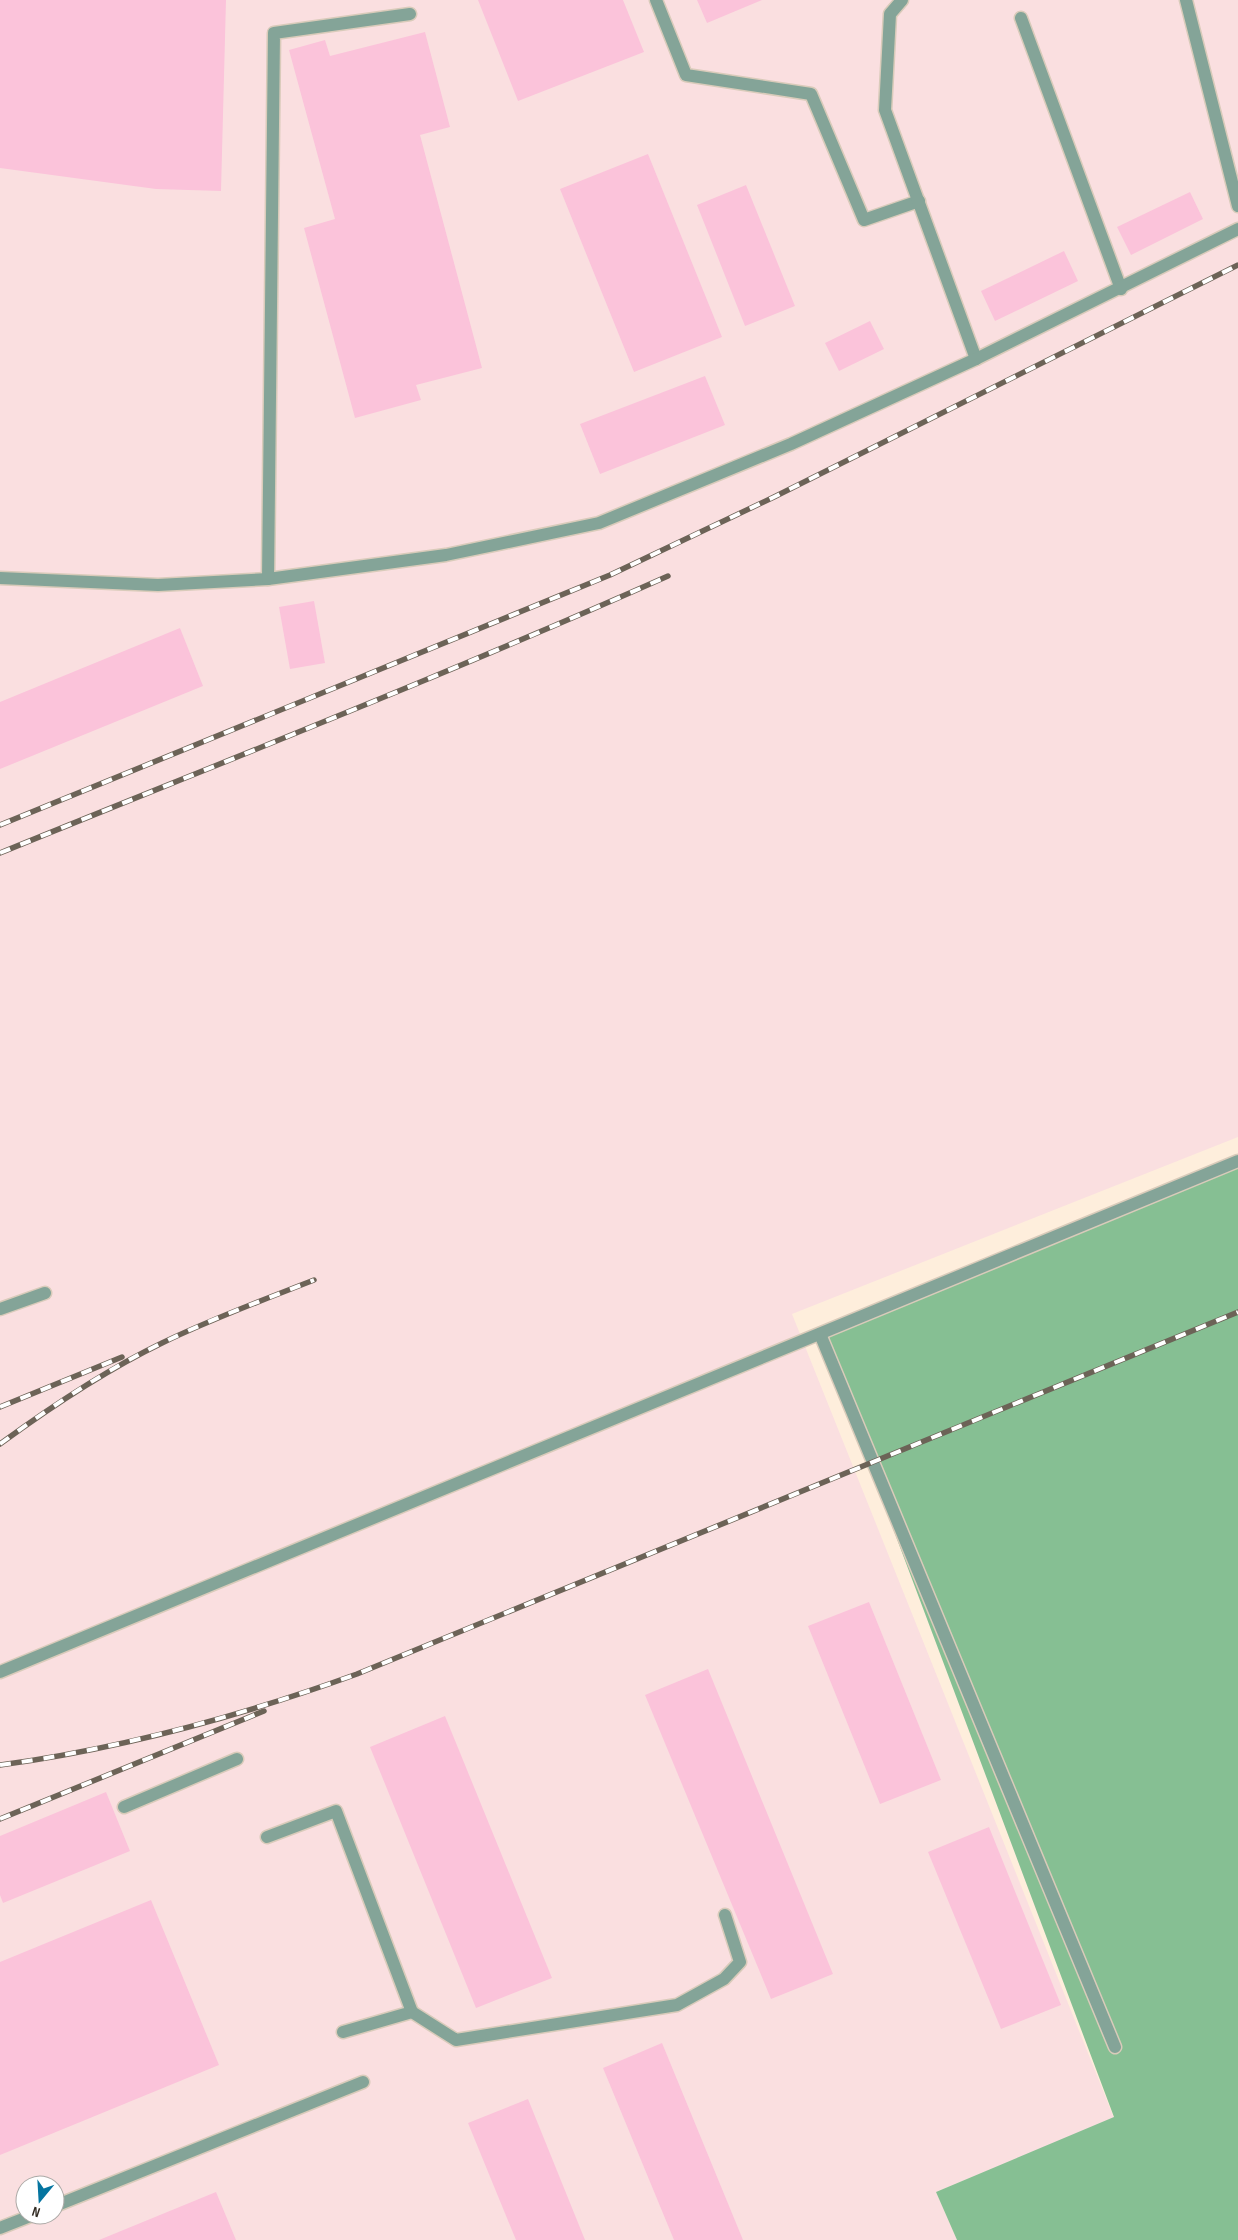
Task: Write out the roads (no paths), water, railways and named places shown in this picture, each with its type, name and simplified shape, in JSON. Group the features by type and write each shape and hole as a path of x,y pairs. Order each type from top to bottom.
{"lane":[{"path":"656,0 686,74 811,94 864,220 919,201"},
{"path":"902,0 890,14 885,110 976,359"},
{"path":"1186,0 1238,206"},
{"path":"268,579 274,33 410,14"},
{"path":"1021,18 1121,288"},
{"path":"0,578 158,585 268,579 446,555 599,523 791,444 976,359 1238,230"},
{"path":"0,1672 1238,1161"},
{"path":"0,1310 45,1293"},
{"path":"820,1334 1114,2047"},
{"path":"124,1807 237,1759"},
{"path":"267,1837 336,1810 412,2012 456,2040 677,2005 724,1979 740,1962 725,1915"},
{"path":"344,2032 412,2012"},
{"path":"65,2202 363,2082"},
{"path":"0,2228 15,2222"}],"railway":[{"path":"0,825 610,575 774,497 1238,265"},
{"path":"0,853 419,683 668,576"},
{"path":"0,1444 79,1390 120,1365 162,1343 237,1310 314,1280"},
{"path":"0,1765 90,1750 181,1729 226,1717 357,1674 1238,1312"},
{"path":"0,1407 122,1357"},
{"path":"0,1819 264,1711"}]}
